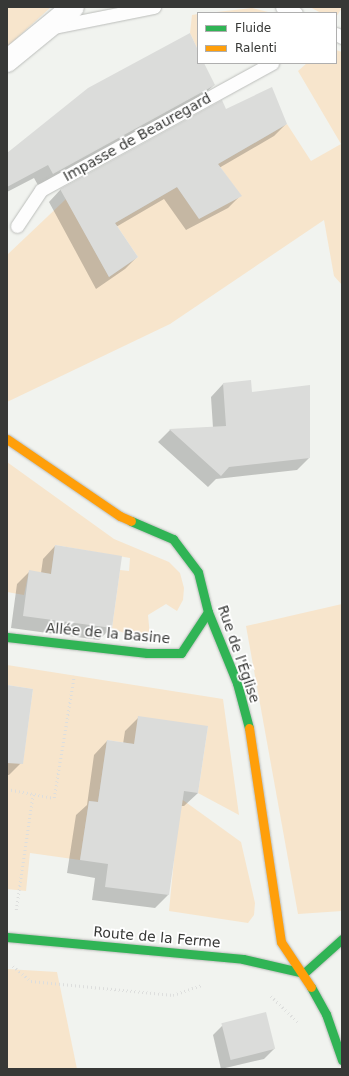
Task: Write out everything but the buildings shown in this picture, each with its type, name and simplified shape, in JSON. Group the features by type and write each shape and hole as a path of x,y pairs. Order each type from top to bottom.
{"street":[{"path":"7,61 73,7"},
{"name":"Rue de l'Église","path":"7,440 120,516 173,539 198,572 208,612 237,683 252,739 281,942 304,973 326,1014 342,1060"},
{"name":"Allée de la Basine","path":"7,637 147,653 181,653 208,612"},
{"name":"Route de la Ferme","path":"10,937 242,959 304,973"},
{"path":"304,973 342,939"}],"lane":[{"path":"45,29 154,7"},
{"path":"282,7 294,12"},
{"name":"Impasse de Beauregard","path":"17,226 41,190 270,64"}],"path":[{"path":"7,789 54,798 74,676"},
{"path":"33,794 10,937 10,964 31,981 173,995 206,984"},
{"path":"268,994 286,1009 296,1023 326,1014"}],"shaded area":[{"path":"7,7 51,7 7,47"},
{"path":"310,7 342,7 337,16 337,12 319,12"},
{"path":"252,8 268,12 217,12"},
{"path":"197,14 197,48 190,33 192,15"},
{"path":"337,50 342,52 342,285 334,276 324,220 170,324 7,402 7,255 66,199 109,277 138,257 115,223 177,187 199,218 241,196 218,164 287,124 311,161 341,144 298,71 306,64 337,64"},
{"path":"7,462 114,539 169,562 180,573 184,588 183,600 177,611 166,604 148,615 150,636 136,638 112,628 120,570 129,571 130,558 55,545 51,574 29,571 24,595 7,592"},
{"path":"342,604 342,911 298,914 246,626"},
{"path":"7,665 223,699 239,815 198,793 208,726 134,744 107,740 98,802 89,801 80,860 30,853 26,891 7,889 8,760 23,762 33,689 7,685"},
{"path":"180,798 241,842 255,903 254,915 248,923 169,911"},
{"path":"7,969 57,972 77,1069 7,1069"}],"traffic: fast":[{"path":"131,521 173,539 198,572 208,612 237,683 249,728"},
{"path":"7,637 147,653 181,653 208,612"},
{"path":"7,937 243,959 304,973"},
{"path":"304,973 342,939"},
{"path":"311,987 326,1014 342,1060"}],"traffic: slow":[{"path":"7,439 120,516 131,521"},
{"path":"249,728 281,942 311,987"}]}
